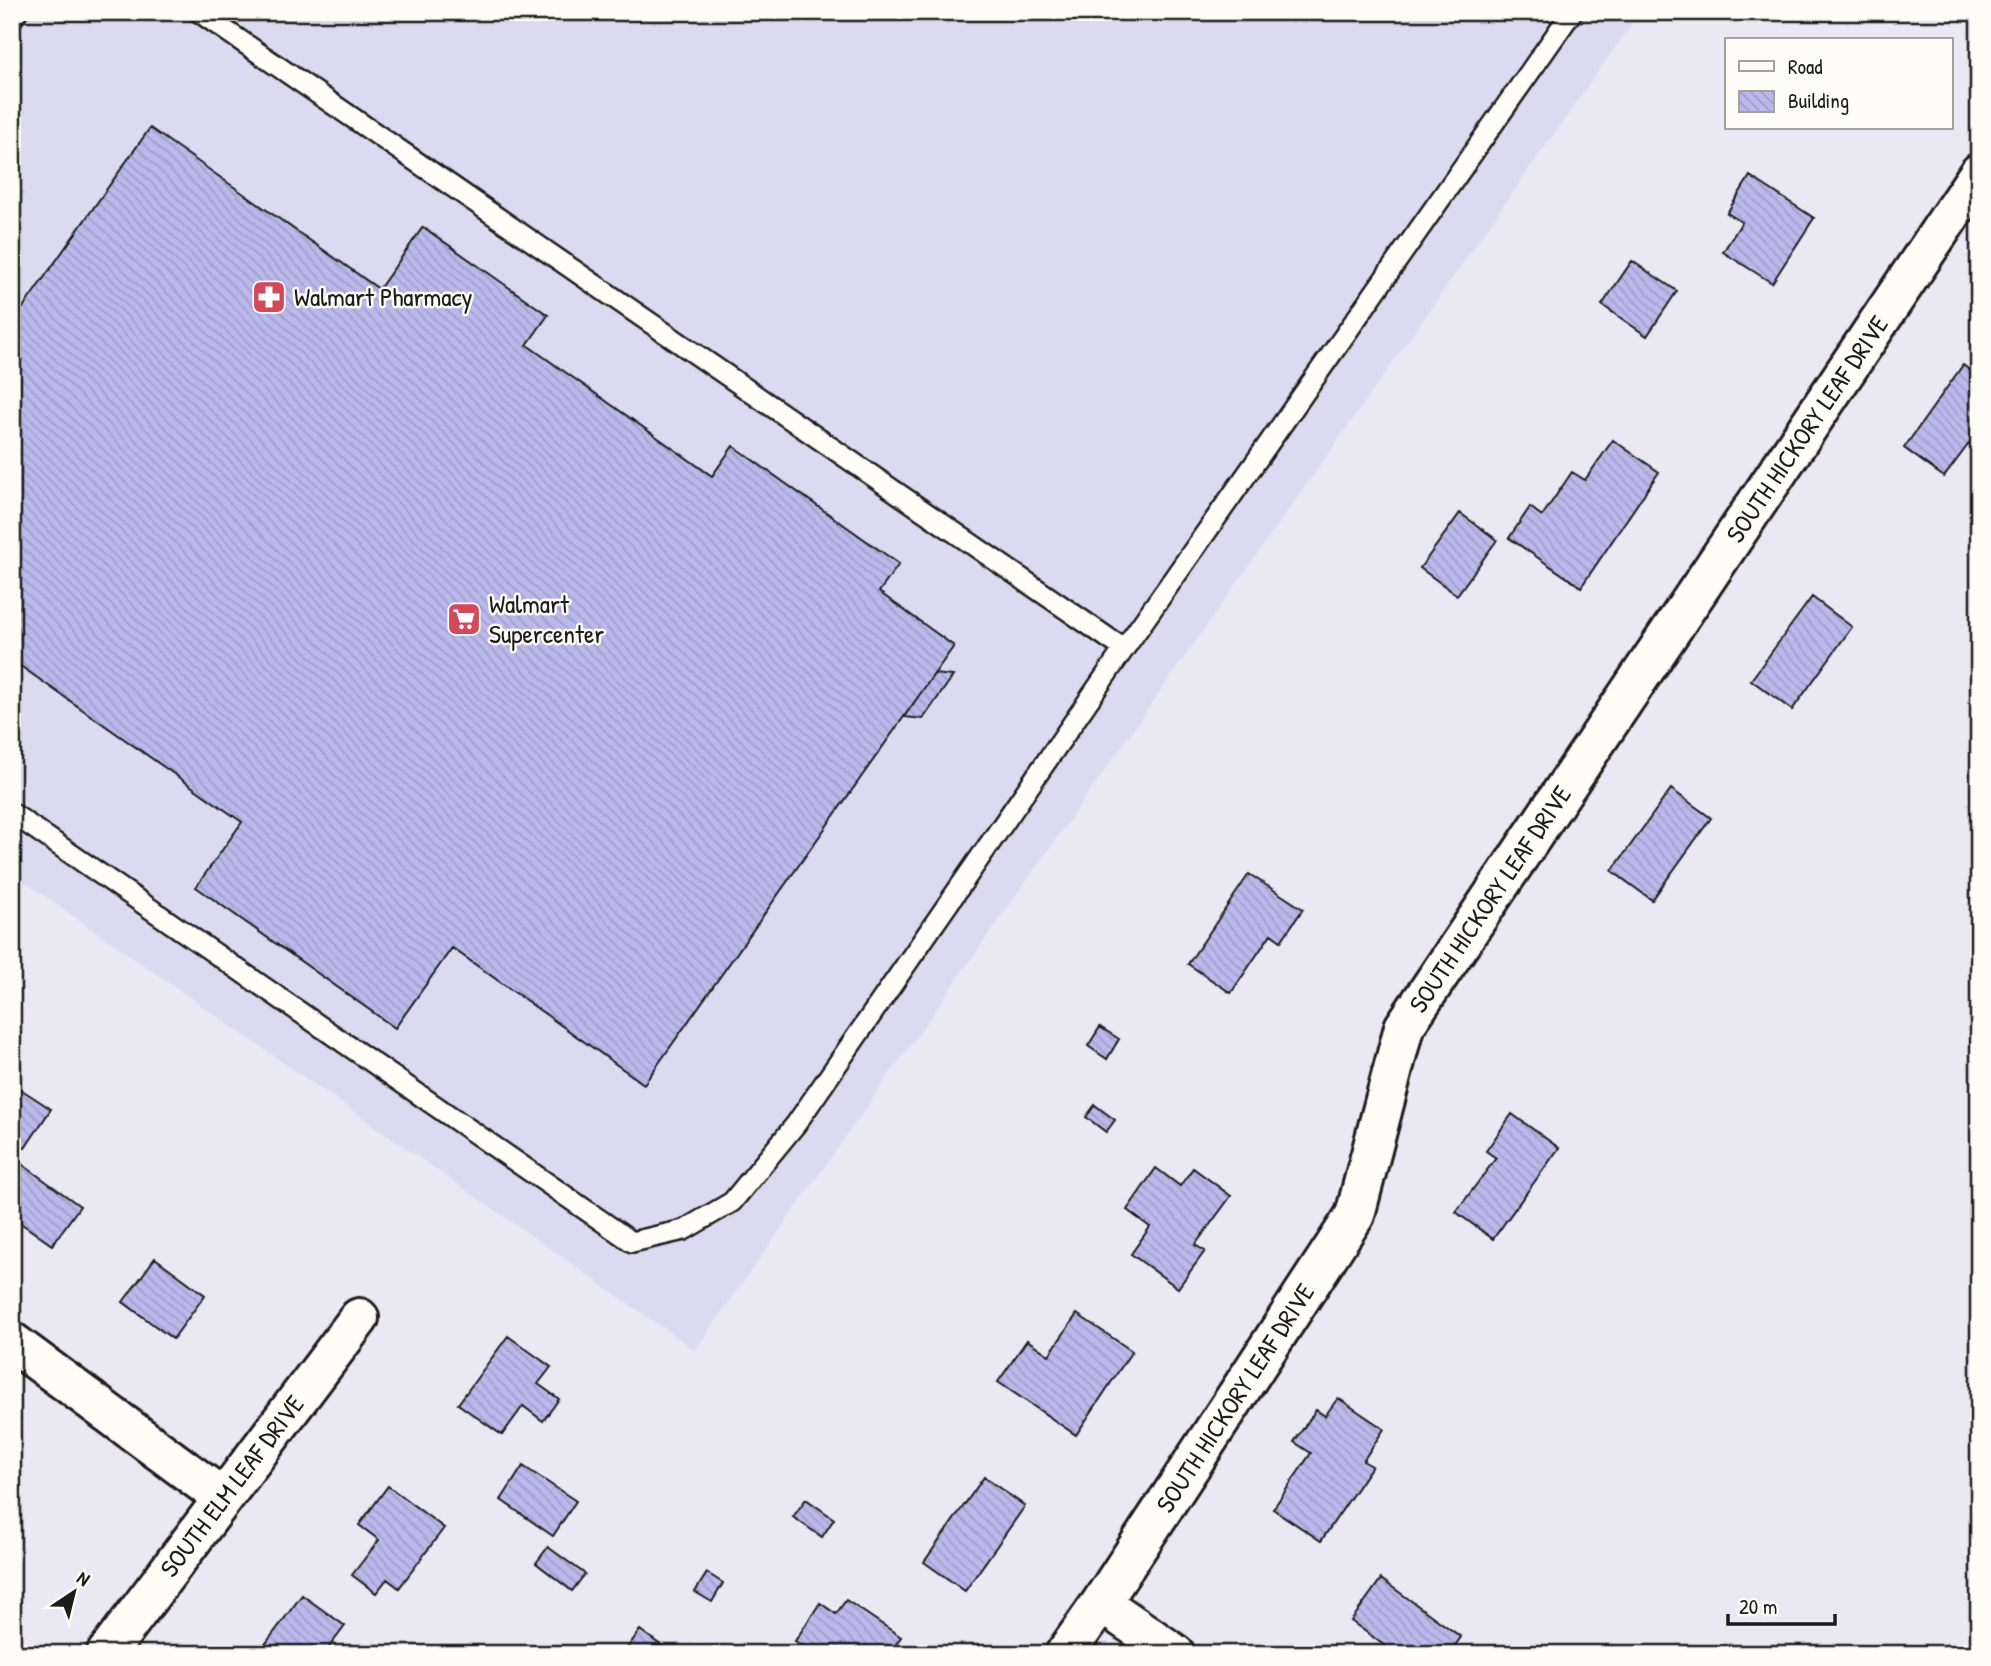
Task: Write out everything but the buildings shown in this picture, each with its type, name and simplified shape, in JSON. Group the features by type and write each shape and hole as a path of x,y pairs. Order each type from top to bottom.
{"street":[{"name":"SOUTH HICKORY LEAF DRIVE","path":"1065,1654 1355,1215 1404,1027 1979,173"},
{"name":"SOUTH ELM LEAF DRIVE","path":"106,1654 359,1318"},
{"path":"12,1342 223,1498"},
{"path":"1101,1603 1175,1654"}],"lane":[{"path":"12,19 17,12"},
{"path":"199,12 1124,649"},
{"path":"12,813 632,1242 684,1230 732,1202 796,1124 1565,15"}],"shaded area":[{"path":"12,12 1640,12 695,1350 12,873"}],"place":[{"name":"Walmart Pharmacy","path":"269,297"},
{"name":"Walmart Supercenter","path":"464,619"}]}
